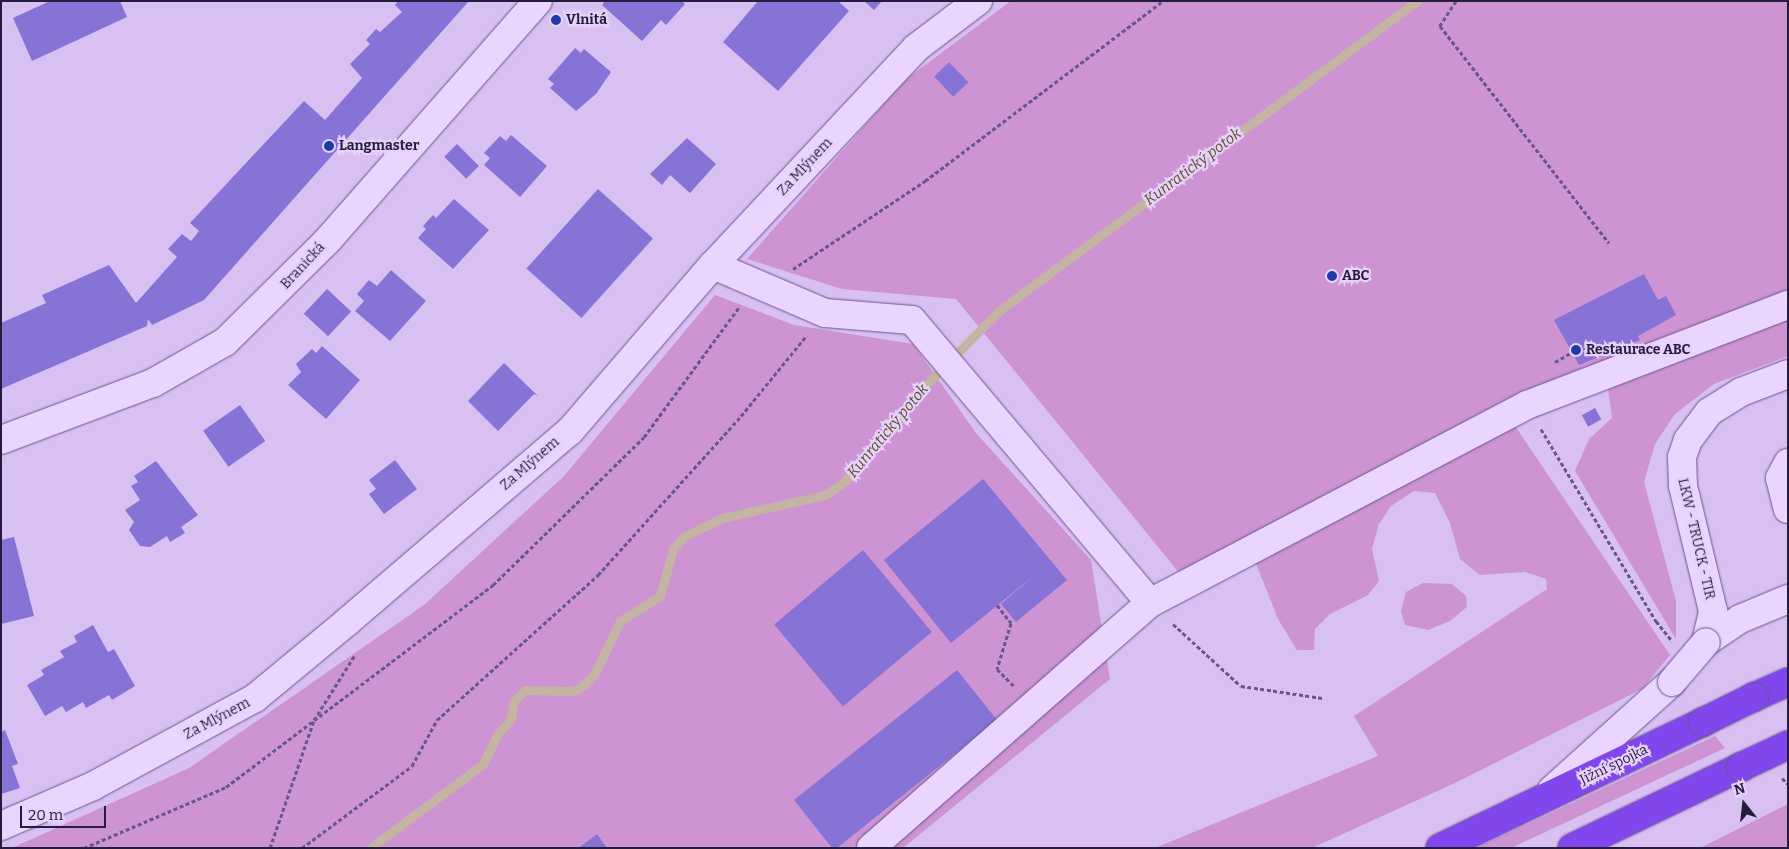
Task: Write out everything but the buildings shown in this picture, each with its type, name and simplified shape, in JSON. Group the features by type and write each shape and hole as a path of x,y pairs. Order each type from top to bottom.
{"highway":[{"name":"Jižní spojka","path":"1440,848 1788,682"},
{"path":"1572,848 1788,745"}],"street":[{"name":"Branická","path":"1,440 152,383 225,342 328,240 538,1"},
{"name":"Za Mlýnem","path":"1,826 93,786 255,698 570,431 713,265 916,48 978,1"},
{"path":"713,265 763,289 824,313 912,320 969,383 1150,602"},
{"path":"871,848 1150,602 1527,405 1788,305"},
{"name":"LKW - TRUCK - TIR","path":"1706,642 1713,611 1683,486 1682,457 1688,440 1709,412 1741,392 1788,374"},
{"path":"1788,463 1780,478 1788,509"},
{"path":"1544,798 1672,682 1706,642 1734,622 1788,599"}],"path":[{"path":"84,848 226,787 493,586 644,437 736,310 763,289 925,181 1163,1"},
{"path":"1456,1 1440,26 1609,243"},
{"path":"302,848 412,766 437,720 598,575 741,416 824,313"},
{"path":"1527,405 1656,621"},
{"path":"1150,602 1242,686 1322,698"},
{"path":"997,605 1011,623 997,669 1032,706"},
{"path":"270,848 314,720 356,653"}],"shaded area":[{"path":"1011,1 1788,1 1788,356 1714,384 1675,414 1655,444 1644,482 1676,601 1676,639 1575,471 1589,439 1612,418 1608,388 1515,426 1670,655 1642,689 1455,783 1312,848 1155,848 1378,756 1354,716 1547,589 1546,579 1525,572 1480,575 1460,559 1450,523 1435,493 1414,491 1391,506 1379,524 1372,549 1379,581 1368,595 1330,614 1315,629 1314,650 1297,650 1278,619 1255,561 1194,591 956,299 842,289 747,259 905,80","holes":["949,62 968,82 954,96 934,76"]},
{"path":"715,295 794,325 913,344 976,433 1091,560 1110,679 903,848 12,848 189,768 424,605 564,476"},
{"path":"1423,583 1452,584 1466,596 1467,607 1450,621 1428,630 1405,625 1401,611 1406,592"},
{"path":"1715,736 1725,748 1511,848 1476,848"},
{"path":"1788,804 1788,848 1700,848"}],"waterway":[{"name":"Kunratický potok","path":"370,848 483,764 497,735 511,719 514,701 525,690 574,691 584,685 595,673 620,621 660,596 673,549 685,536 722,518 825,495 844,482 922,389 1000,310 1417,1"}],"place":[{"name":"Vlnitá","path":"556,20"},
{"name":"Langmaster","path":"329,146"},
{"name":"ABC","path":"1332,276"},
{"name":"Restaurace ABC","path":"1576,350"}]}
